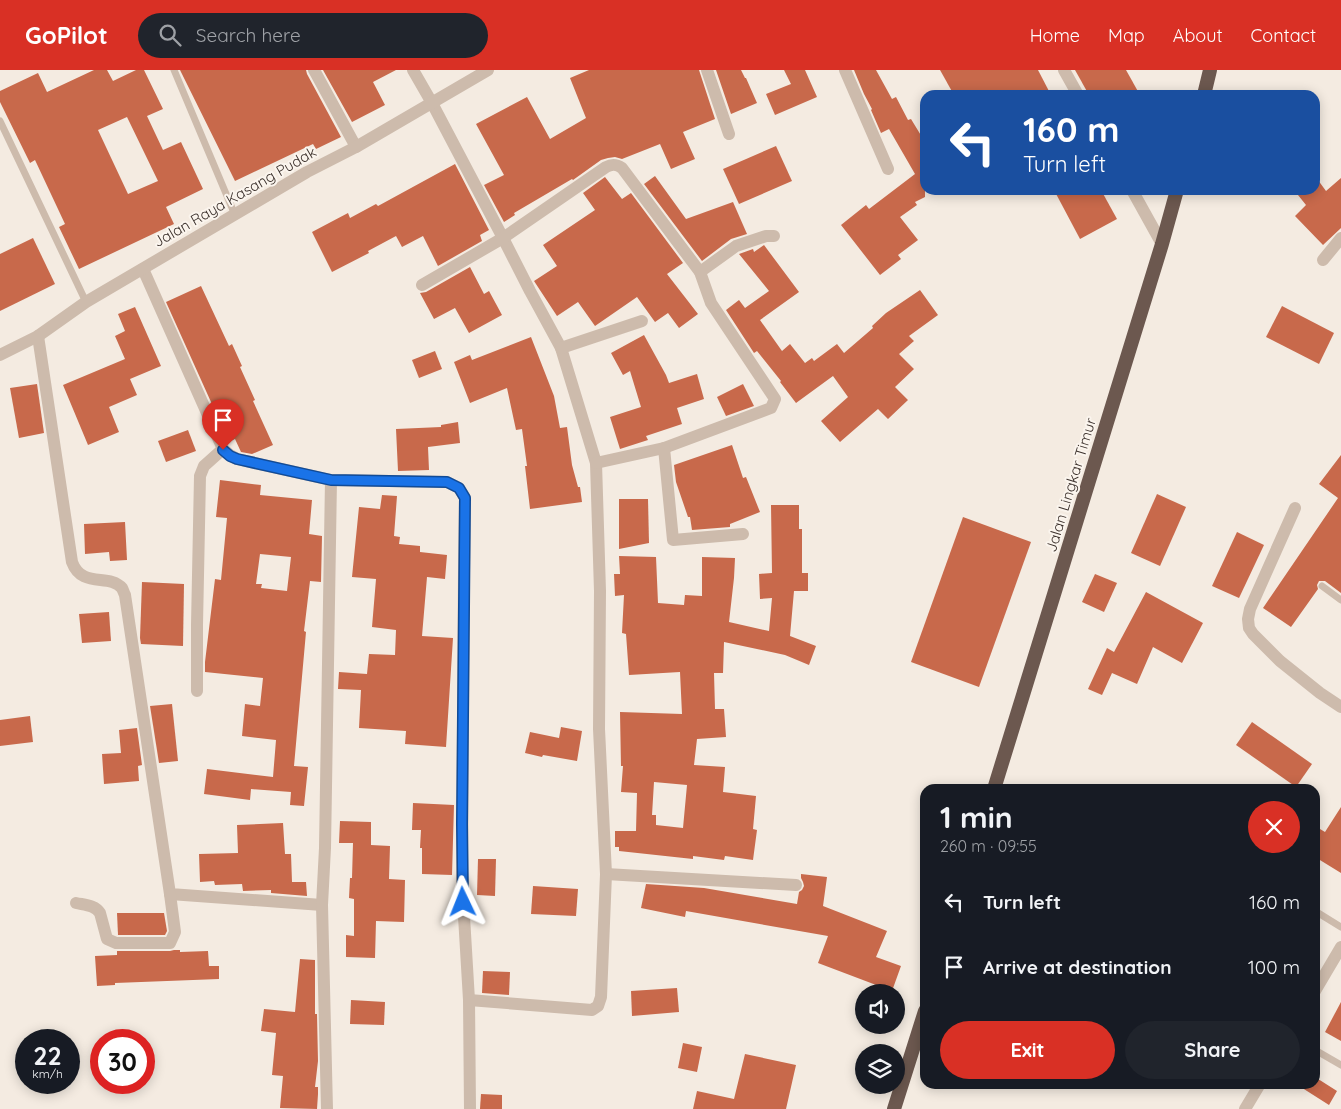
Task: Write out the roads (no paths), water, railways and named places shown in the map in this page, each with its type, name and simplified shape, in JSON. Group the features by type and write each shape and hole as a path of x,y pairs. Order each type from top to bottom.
{"highway":[{"path":"1205,90 1210,70"},
{"name":"Jalan Lingkar Timur","path":"996,784 1176,195"},
{"path":"894,1109 920,1027"}],"street":[{"path":"314,70 356,147"},
{"path":"413,70 561,348 596,463 600,575 599,729 606,874 601,997 598,1006 592,1010 469,1000"},
{"name":"Jalan Raya Kasang Pudak","path":"0,356 38,336 86,302 307,172 356,147 488,70"},
{"path":"707,70 729,134"},
{"path":"845,70 888,169"},
{"path":"1064,70 1075,90"},
{"path":"422,285 503,238 611,164 622,168 700,272 711,303 775,399 771,408 664,448 596,463"},
{"path":"1135,195 1162,244"},
{"path":"700,272 736,246 766,236 774,236"},
{"path":"1323,260 1341,238"},
{"path":"143,269 223,450 230,456 331,480 447,482 459,488 465,498 462,883 469,1000 470,1109"},
{"path":"561,348 642,321"},
{"path":"38,336 72,562 75,571 85,577 114,583 122,588 125,595 176,932 173,939 166,943 116,943 107,939 100,912 95,908 76,903"},
{"path":"664,448 673,540 743,534"},
{"path":"198,691 197,625 200,476 204,466 223,450"},
{"path":"327,1109 322,905 325,848 331,480"},
{"path":"1295,508 1250,609 1249,628 1280,661 1341,707"},
{"path":"606,874 796,885"},
{"path":"170,894 322,905"},
{"path":"1320,983 1341,948"},
{"path":"1245,1109 1257,1089"}],"lane":[{"path":"174,70 235,215"},
{"path":"0,121 86,302"},
{"path":"1322,586 1341,600"},
{"path":"1320,914 1341,926"},
{"path":"1320,1053 1341,1065"}]}
